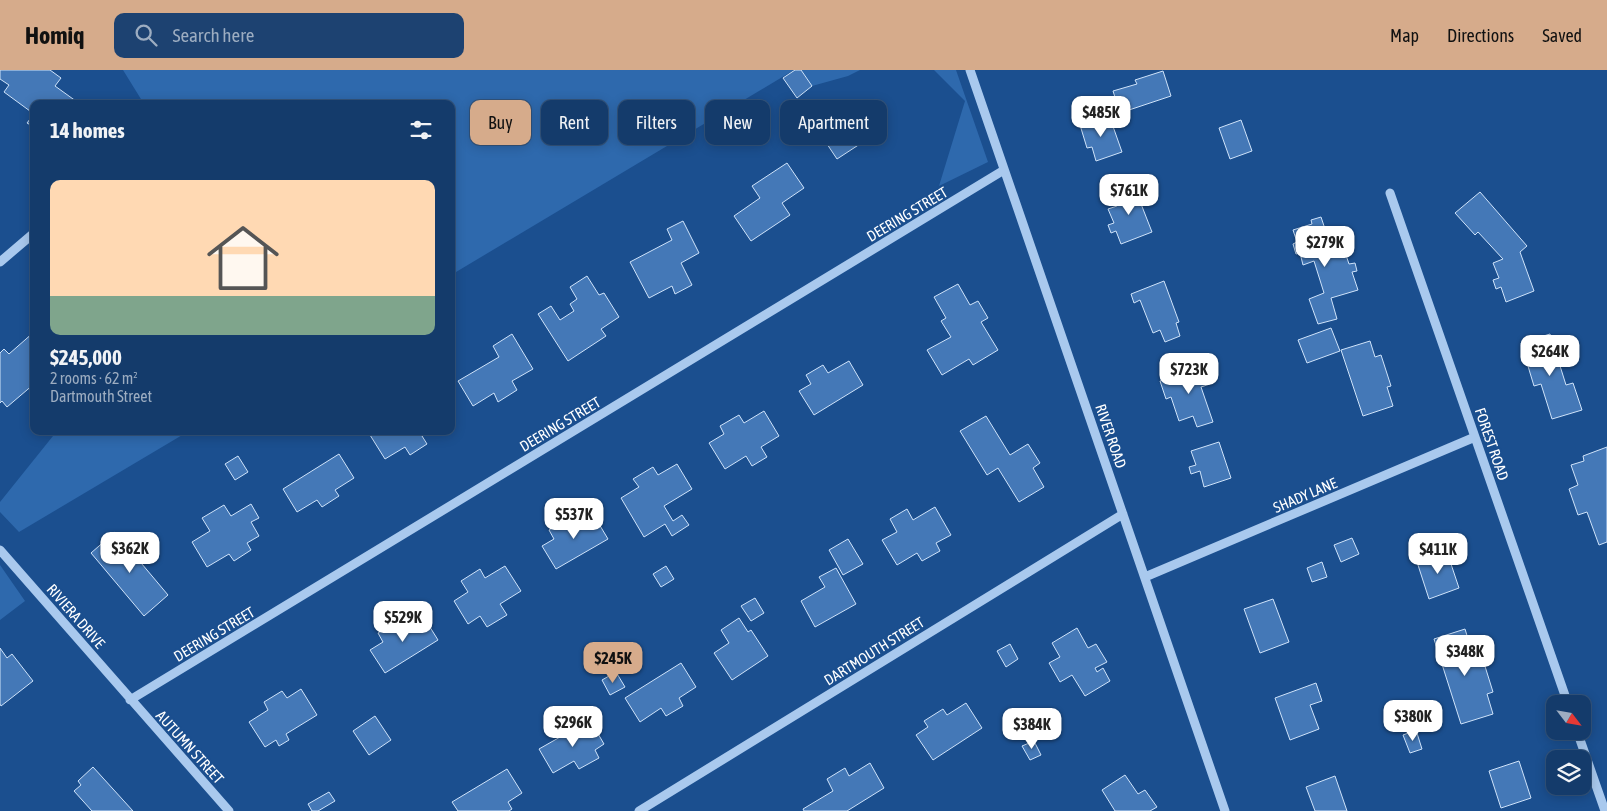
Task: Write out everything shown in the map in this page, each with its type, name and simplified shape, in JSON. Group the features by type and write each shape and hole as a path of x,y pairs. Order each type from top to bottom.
{"street":[{"name":"RIVER ROAD","path":"970,70 1225,811"},
{"name":"DEERING STREET","path":"130,700 1004,170"},
{"name":"FOREST ROAD","path":"1390,193 1565,695"},
{"path":"0,262 30,236"},
{"name":"SHADY LANE","path":"1145,577 1475,437"},
{"name":"DARTMOUTH STREET","path":"639,811 1123,514"},
{"name":"RIVIERA DRIVE","path":"0,550 130,700"},
{"name":"AUTUMN STREET","path":"130,700 229,811"},
{"path":"1580,740 1605,811"}],"shaded area":[{"path":"123,70 794,70 744,100 705,100 705,123 695,129 695,100 618,100 618,145 669,145 455,273 455,100 142,100"},
{"path":"801,70 860,70 848,76 812,86"},
{"path":"934,70 956,70 988,162 939,186 965,101"},
{"path":"54,435 182,435 19,532 0,512 0,502"},
{"path":"0,565 25,601 0,620"}],"building":[{"path":"0,70 50,70 61,78 55,86 74,100 30,100 30,111 4,92 9,85 0,79"},
{"path":"795,70 801,70 812,86 797,98 783,78"},
{"path":"1163,71 1171,96 1120,113 1113,91 1137,84 1135,80"},
{"path":"1109,115 1122,152 1096,161 1092,147 1087,148 1080,125"},
{"path":"1241,120 1252,151 1230,159 1219,128"},
{"path":"828,145 858,145 837,159"},
{"path":"787,163 804,188 782,203 790,215 751,241 734,216 760,198 752,186"},
{"path":"1134,186 1152,232 1121,244 1116,231 1111,233 1108,225 1114,223 1108,209 1117,206 1113,194"},
{"path":"1480,192 1527,246 1520,252 1534,291 1506,302 1501,287 1496,289 1493,280 1499,278 1493,263 1503,259 1478,232 1475,235 1455,213"},
{"path":"1321,217 1334,256 1345,252 1349,264 1355,263 1357,271 1352,272 1358,290 1331,298 1337,319 1318,324 1309,299 1324,293 1314,261 1303,265 1300,253 1296,254 1293,244 1297,242 1293,230 1312,224 1311,220"},
{"path":"683,221 699,253 681,263 692,285 675,294 672,286 649,298 630,262 672,240 667,229"},
{"path":"587,276 599,295 604,293 619,317 601,329 606,336 568,361 538,314 551,306 560,320 574,311 570,304 577,299 570,287"},
{"path":"1164,281 1179,322 1176,323 1180,336 1165,342 1160,330 1153,333 1140,300 1134,303 1131,294"},
{"path":"958,284 970,305 978,301 988,318 981,322 998,350 973,365 969,359 942,375 927,350 951,337 941,321 946,318 934,297"},
{"path":"1331,328 1340,351 1307,363 1298,340"},
{"path":"512,334 533,369 512,381 517,390 498,402 494,393 473,406 458,381 499,357 493,346"},
{"path":"1550,334 1566,385 1573,383 1582,410 1552,419 1541,384 1534,386 1521,343"},
{"path":"30,336 30,387 7,407 2,401 0,403 0,353 4,349 9,354"},
{"path":"1370,341 1375,357 1381,355 1391,386 1387,387 1393,406 1363,416 1341,350"},
{"path":"849,361 863,385 814,415 799,391 811,384 806,375 823,365 828,373"},
{"path":"1204,366 1210,384 1201,387 1213,422 1197,427 1193,416 1179,421 1171,397 1166,399 1160,381"},
{"path":"764,411 779,436 761,447 767,457 752,466 746,456 725,469 709,443 724,434 720,426 739,415 744,423"},
{"path":"986,416 1010,455 1028,444 1040,463 1033,468 1044,487 1019,502 998,468 987,475 960,431"},
{"path":"370,435 423,435 422,436 427,444 410,455 405,447 385,459"},
{"path":"1219,442 1231,478 1204,487 1200,471 1191,474 1189,467 1196,465 1191,451"},
{"path":"1607,447 1607,542 1599,545 1587,512 1578,515 1569,489 1578,485 1571,465 1584,461 1583,456"},
{"path":"339,454 354,478 335,490 339,496 322,507 317,500 297,512 283,489"},
{"path":"238,456 248,472 235,480 225,464"},
{"path":"677,464 692,489 664,506 673,521 682,515 689,525 672,536 665,524 644,537 621,498 639,487 633,479 653,467 658,475"},
{"path":"251,504 259,518 251,522 259,536 247,543 251,550 234,561 229,554 207,567 192,542 210,531 202,518 224,505 231,516"},
{"path":"935,507 951,535 936,543 940,551 922,561 917,553 897,565 882,540 897,532 890,519 907,509 913,520"},
{"path":"593,514 608,539 556,569 542,546 554,539 549,530 568,518 572,526"},
{"path":"115,532 168,595 144,616 91,553"},
{"path":"1352,538 1359,554 1341,562 1334,545"},
{"path":"848,539 863,564 843,575 829,550"},
{"path":"1447,552 1459,588 1429,599 1417,562"},
{"path":"1322,562 1327,577 1312,582 1307,568"},
{"path":"505,566 521,591 500,604 507,615 487,627 480,616 468,624 454,601 468,592 461,581 480,569 485,578"},
{"path":"666,566 674,579 661,587 653,574"},
{"path":"836,568 856,604 815,627 801,601 825,587 819,577"},
{"path":"755,598 764,613 751,621 741,606"},
{"path":"1273,599 1289,642 1260,653 1244,609"},
{"path":"423,616 438,640 385,673 370,650 383,642 378,633 395,623 400,630"},
{"path":"739,618 748,632 751,630 768,656 732,680 714,653 729,643 721,630"},
{"path":"1077,628 1088,648 1096,644 1107,662 1095,668 1097,672 1103,668 1110,681 1085,696 1072,675 1060,682 1049,663 1060,657 1052,643"},
{"path":"1465,629 1476,665 1484,663 1493,692 1487,694 1493,714 1461,724 1434,639"},
{"path":"1010,644 1018,659 1006,667 997,651"},
{"path":"0,648 7,658 12,654 33,681 1,706 0,704"},
{"path":"681,663 696,687 679,698 683,706 666,716 661,708 640,722 625,698"},
{"path":"616,672 625,687 610,695 602,680"},
{"path":"1316,683 1322,701 1310,705 1319,729 1290,740 1275,698"},
{"path":"301,689 317,715 286,734 289,740 279,746 276,740 265,747 249,722 268,710 264,702 282,691 287,698"},
{"path":"966,703 982,728 933,760 916,735 928,727 924,721 943,709 947,715"},
{"path":"375,716 391,740 369,755 353,731"},
{"path":"590,720 604,744 595,750 599,758 579,769 574,761 553,773 539,749"},
{"path":"1416,730 1422,749 1410,753 1403,735"},
{"path":"1034,741 1041,755 1030,760 1022,746"},
{"path":"1519,761 1531,798 1501,808 1489,771"},
{"path":"870,763 884,788 847,811 804,811 803,809 833,791 827,779 845,768 849,776"},
{"path":"93,767 133,811 92,811 74,791 81,785 78,781"},
{"path":"507,769 522,793 508,802 512,809 509,811 458,811 452,802"},
{"path":"1125,775 1138,794 1145,790 1157,807 1150,811 1115,811 1102,790"},
{"path":"1335,776 1347,811 1315,811 1306,787"},
{"path":"329,792 335,801 318,811 312,811 308,804"}]}
